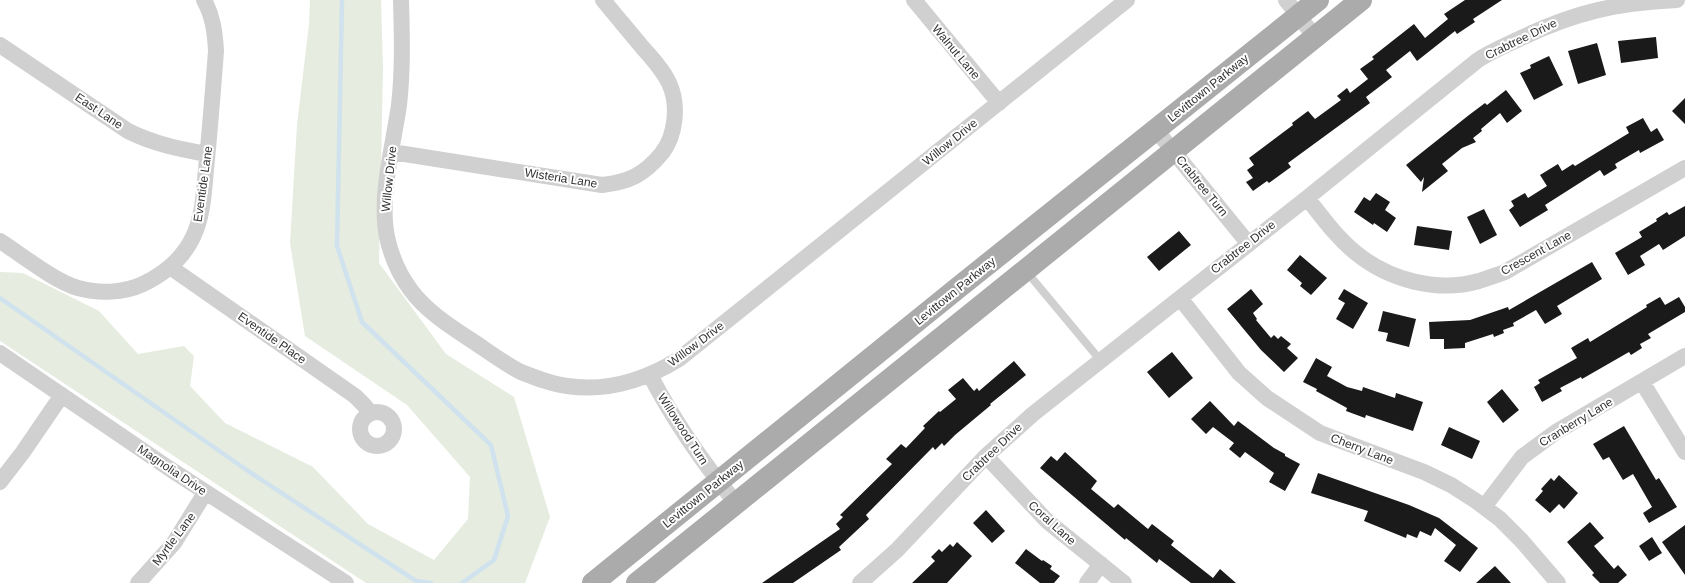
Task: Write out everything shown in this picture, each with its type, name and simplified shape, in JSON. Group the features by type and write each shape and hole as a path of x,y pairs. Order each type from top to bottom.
{"main road":[{"name":"Levittown Parkway","path":"593,583 1156,130 1292,8 1318,0"},
{"path":"638,583 1361,0"}],"street":[{"name":"Eventide Lane","path":"0,241 64,282 78,288 108,292 138,286 152,280 170,267 185,250 199,223 202,208 216,51 212,18 204,0"},
{"name":"Willow Drive","path":"401,0 403,54 399,104 386,199 385,218 387,237 392,256 400,273 410,290 423,304 458,331 519,371 543,380 567,386 592,388 634,381 650,375 679,359 1127,0"},
{"name":"Wisteria Lane","path":"392,152 602,185 619,183 644,171 664,150 669,140 674,124 673,95 670,84 661,69 603,0"},
{"name":"Walnut Lane","path":"914,0 999,103"},
{"name":"Crabtree Drive","path":"860,583 897,550 986,456 1033,414 1491,52 1574,15 1612,6 1639,2 1677,0"},
{"path":"1292,8 1315,37"},
{"name":"East Lane","path":"0,45 128,131 145,140 163,146 207,154"},
{"name":"Crabtree Turn","path":"1156,130 1248,243"},
{"name":"Crescent Lane","path":"1307,198 1341,239 1370,263 1396,276 1413,281 1432,284 1460,284 1479,281 1505,272 1685,168"},
{"name":"Eventide Place","path":"170,267 355,396 370,413"},
{"name":"Cherry Lane","path":"1180,298 1239,373 1256,389 1284,410 1320,433 1424,472 1451,485 1484,507 1521,540 1558,583"},
{"name":"Magnolia Drive","path":"0,354 206,493 346,583"},
{"name":"Cranberry Lane","path":"1484,507 1522,457 1536,446 1556,432 1685,356"},
{"name":"Willowood Turn","path":"650,375 665,404 718,482 736,503"},
{"path":"1642,382 1685,452"},
{"path":"0,482 23,452 62,395"},
{"name":"Coral Lane","path":"986,456 1047,521 1124,583"},
{"name":"Myrtle Lane","path":"138,583 174,543 206,493"},
{"path":"1087,583 1101,564"}],"lane":[{"path":"1025,270 1101,361"}],"shaded area":[{"path":"310,0 381,0 383,69 379,263 446,354 514,397 550,517 525,583 366,583 0,341 0,272 23,273 99,311 138,354 184,346 194,356 190,386 225,423 313,467 368,524 434,560 468,519 470,477 407,405 305,336 290,243 297,125 309,24"}],"building":[{"path":"1465,0 1502,0 1473,19 1475,22 1457,34 1455,31 1417,61 1410,51 1386,70 1392,77 1366,97 1370,103 1288,163 1291,167 1269,183 1267,181 1253,191 1246,182 1253,178 1247,170 1254,165 1249,158 1293,125 1292,123 1308,111 1315,119 1341,100 1337,96 1347,88 1350,93 1368,79 1360,69 1374,59 1372,57 1414,24 1425,38 1448,19 1444,14"},
{"path":"1656,37 1658,58 1621,63 1618,41"},
{"path":"1597,43 1606,75 1578,84 1568,51"},
{"path":"1549,56 1563,85 1534,100 1520,73 1531,68 1530,65"},
{"path":"1506,90 1522,111 1507,123 1500,113 1473,138 1476,142 1462,148 1442,164 1448,171 1422,192 1424,177 1421,182 1406,165 1485,103 1487,105"},
{"path":"1685,98 1685,124 1672,111"},
{"path":"1643,118 1651,132 1657,128 1664,140 1640,153 1639,150 1615,164 1617,168 1604,176 1600,170 1545,205 1548,210 1520,227 1509,210 1514,206 1511,201 1525,193 1528,198 1547,186 1540,175 1558,164 1562,171 1573,164 1575,166 1629,133 1626,127"},
{"path":"1376,193 1390,202 1385,210 1396,218 1387,232 1374,223 1373,225 1354,212 1364,197 1370,201"},
{"path":"1685,206 1685,236 1663,250 1659,244 1640,256 1645,265 1628,275 1615,253 1642,237 1639,232 1657,221 1656,219 1667,212 1669,215"},
{"path":"1484,209 1497,235 1480,244 1467,217"},
{"path":"1417,226 1452,231 1449,250 1414,245"},
{"path":"1179,231 1191,245 1159,271 1147,257"},
{"path":"1300,255 1327,278 1311,295 1300,286 1302,283 1287,270"},
{"path":"1592,262 1602,279 1557,306 1562,314 1545,324 1536,310 1513,323 1514,326 1503,330 1504,333 1494,337 1493,334 1465,343 1465,348 1444,349 1444,339 1430,339 1429,322 1470,320 1508,307 1509,310"},
{"path":"1251,289 1263,304 1253,313 1257,319 1256,320 1271,338 1274,335 1278,339 1281,336 1291,344 1287,348 1298,358 1284,372 1261,350 1227,309"},
{"path":"1344,289 1368,303 1353,329 1336,319 1345,303 1338,299"},
{"path":"1660,297 1665,305 1679,297 1685,307 1685,312 1648,334 1651,338 1640,344 1642,348 1631,355 1629,352 1582,379 1581,377 1560,388 1562,391 1542,402 1534,387 1540,383 1538,380 1577,358 1571,348 1588,338 1590,342 1647,307 1646,305"},
{"path":"1383,311 1416,319 1409,347 1386,341 1388,333 1378,331"},
{"path":"1172,352 1193,378 1169,398 1147,372"},
{"path":"1316,358 1332,367 1327,376 1347,387 1362,391 1363,387 1395,398 1396,393 1423,402 1413,431 1366,415 1365,418 1346,411 1347,408 1303,382"},
{"path":"1014,361 1026,375 990,404 991,405 944,446 942,443 935,450 933,447 866,515 869,519 839,547 841,550 793,583 762,583 840,529 836,524 843,517 840,515 892,464 886,459 901,444 906,448 925,428 923,426 939,411 940,412 956,399 948,390 963,378 974,391 977,388 979,391"},
{"path":"1502,389 1519,410 1503,423 1487,402"},
{"path":"1210,401 1234,426 1238,421 1274,448 1285,454 1285,456 1300,464 1285,491 1269,482 1274,473 1245,452 1240,458 1229,449 1234,443 1213,427 1206,434 1191,419"},
{"path":"1624,426 1656,480 1659,478 1677,507 1649,523 1643,513 1652,507 1633,474 1623,480 1609,457 1603,460 1593,444"},
{"path":"1449,427 1480,441 1472,459 1441,445"},
{"path":"1065,452 1097,481 1091,489 1114,508 1118,504 1148,529 1152,524 1174,541 1171,545 1213,578 1220,569 1236,583 1191,583 1159,559 1157,563 1126,538 1125,540 1040,468 1051,456 1057,461"},
{"path":"1318,473 1409,505 1439,518 1478,548 1460,572 1444,561 1456,545 1435,528 1431,536 1420,531 1417,538 1407,534 1406,538 1364,521 1368,511 1311,493"},
{"path":"1559,475 1578,493 1564,509 1559,504 1550,513 1535,500 1543,491 1541,489 1551,478 1554,481"},
{"path":"986,510 1005,531 992,543 973,523"},
{"path":"1590,522 1604,538 1594,546 1614,569 1618,565 1627,575 1618,583 1600,583 1592,575 1594,573 1567,542"},
{"path":"1685,525 1685,575 1662,542"},
{"path":"1652,537 1662,553 1649,561 1639,546"},
{"path":"957,542 972,556 947,583 912,583 935,561 931,557 939,549 942,552 950,544 953,547"},
{"path":"1026,549 1042,561 1043,560 1052,566 1050,569 1060,576 1054,583 1040,583 1015,563"},
{"path":"1495,566 1511,583 1476,583"}],"waterway":[{"path":"342,0 337,246 362,322 491,445 508,516 494,560 462,583"},
{"path":"0,298 248,471 416,581 431,583"}]}
